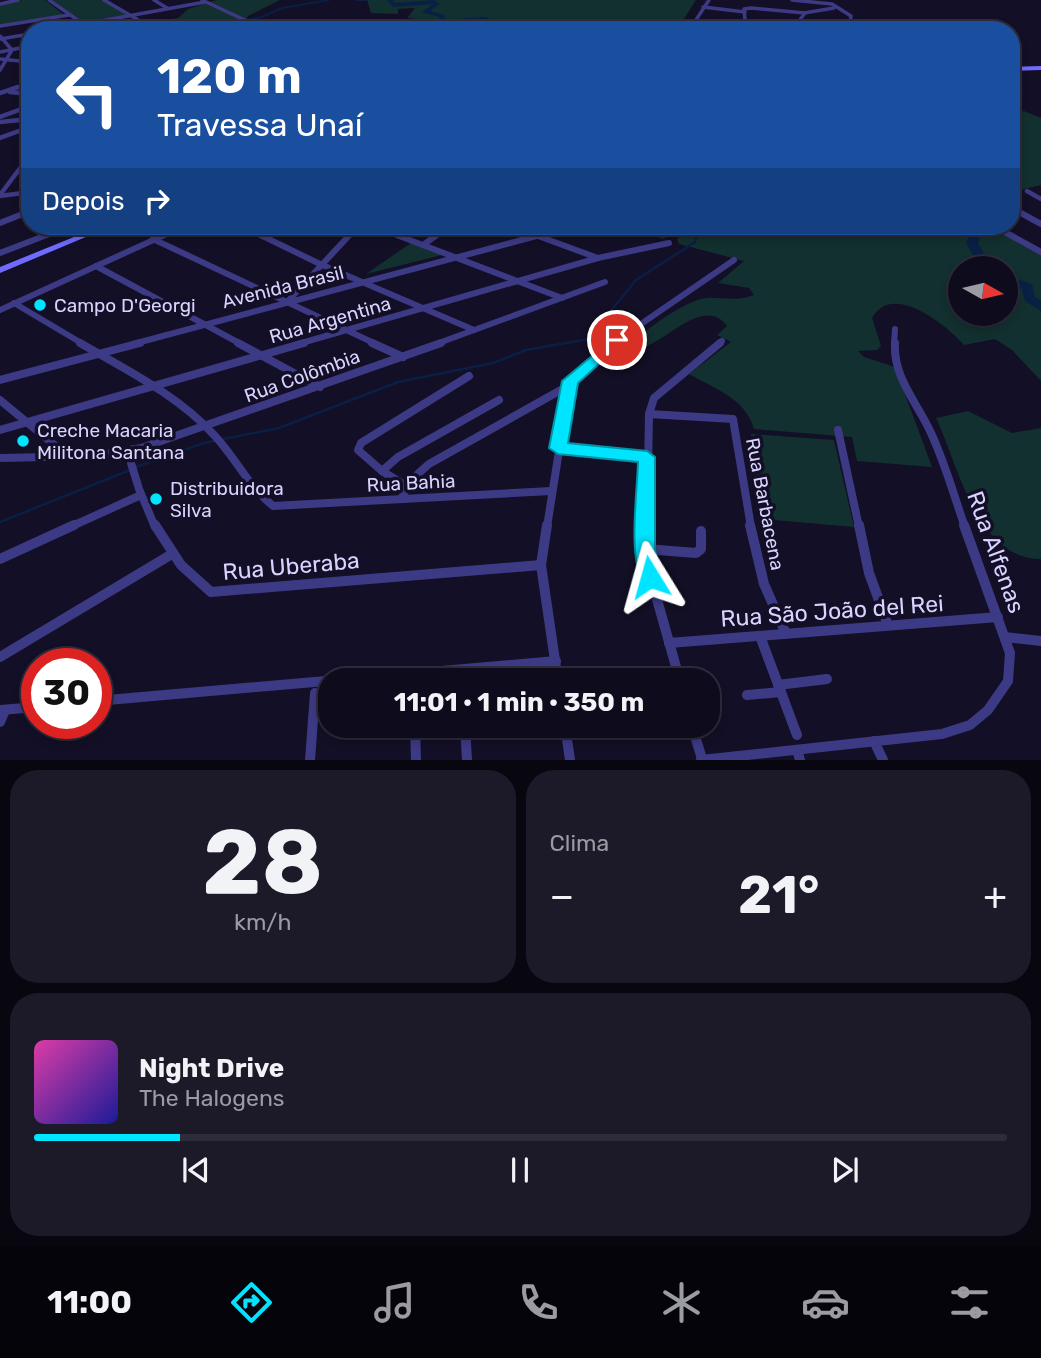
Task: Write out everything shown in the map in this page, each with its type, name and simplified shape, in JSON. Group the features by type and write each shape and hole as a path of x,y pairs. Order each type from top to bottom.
{"main road":[{"path":"1020,67 1041,66"},
{"path":"0,263 70,235"},
{"path":"0,270 86,235"}],"street":[{"path":"0,4 18,0"},
{"path":"49,0 79,21"},
{"path":"104,0 141,21"},
{"path":"155,0 168,8"},
{"path":"695,21 709,0"},
{"path":"761,9 765,0"},
{"path":"792,0 838,7 850,15 850,21"},
{"path":"99,21 203,1 248,21"},
{"path":"743,21 746,8 804,13 838,7"},
{"path":"703,8 745,12"},
{"path":"799,21 807,15 804,13"},
{"path":"31,21 69,15"},
{"path":"0,26 21,23"},
{"path":"1,38 21,35"},
{"path":"1,38 12,50"},
{"path":"0,52 21,48"},
{"path":"0,70 12,50"},
{"path":"0,59 21,60"},
{"path":"2,91 21,86"},
{"path":"2,91 21,93"},
{"path":"0,120 21,110"},
{"path":"0,120 21,119"},
{"path":"0,138 21,130"},
{"path":"0,196 21,167"},
{"path":"1027,191 1041,199"},
{"path":"0,196 21,193"},
{"path":"1020,212 1041,224"},
{"path":"0,223 21,215"},
{"path":"0,253 47,235"},
{"path":"0,310 163,235"},
{"path":"260,235 320,264 474,330"},
{"path":"288,301 349,235"},
{"path":"397,235 516,283 563,298"},
{"path":"423,245 437,235"},
{"name":"Avenida Brasil","path":"0,380 204,323 542,235"},
{"path":"1010,235 1041,252"},
{"path":"538,236 598,258"},
{"path":"153,239 403,357"},
{"name":"Rua Argentina","path":"0,429 152,388 598,258 669,243"},
{"path":"401,499 406,486 429,464 568,385 592,359 617,340 734,260"},
{"path":"96,266 320,387"},
{"name":"Rua Colômbia","path":"0,458 69,457 127,450 206,427 320,387 605,282"},
{"path":"14,303 152,388 206,427"},
{"name":"Rua Alfenas","path":"701,760 799,755 874,741 942,734 970,725 980,718 1008,681 1010,653 1005,637 931,432 899,375 894,358 895,330"},
{"path":"676,668 645,549 649,414 654,398 722,341"},
{"path":"406,486 382,471 358,450 361,443 469,376"},
{"path":"557,668 541,565 568,385"},
{"path":"0,400 30,422 69,457"},
{"path":"382,471 398,457 499,400"},
{"name":"Rua Barbacena","path":"649,414 733,419 752,536 764,584 786,634"},
{"name":"Rua Bahia","path":"206,427 260,497 273,506 551,491"},
{"path":"838,430 869,573 888,625"},
{"path":"558,448 647,457"},
{"name":"Rua Uberaba","path":"127,450 141,495 172,554 211,592 541,565"},
{"path":"0,559 141,495"},
{"path":"645,549 696,553 701,549 701,531"},
{"path":"0,657 172,554"},
{"name":"Rua São João del Rei","path":"669,643 998,617"},
{"path":"760,636 797,735"},
{"path":"1005,637 1041,641"},
{"path":"112,700 556,661"},
{"path":"747,695 827,679"},
{"path":"310,760 315,693"},
{"path":"0,722 2,710 21,708"},
{"path":"415,738 416,760"},
{"path":"466,738 467,760"},
{"path":"567,738 570,760"},
{"path":"695,738 701,760"},
{"path":"874,741 883,760"}],"green space":[{"path":"22,0 45,0 64,15 0,25 0,5"},
{"path":"50,0 103,0 128,15 96,21 82,21"},
{"path":"216,0 280,0 248,16 246,20 248,21 159,21 178,18 188,9"},
{"path":"367,0 696,0 683,21 430,21 407,18 415,8 398,9 398,14 371,13"},
{"path":"1024,111 1041,118 1041,185 1020,190 1020,112"},
{"path":"653,235 670,235 663,239"},
{"path":"678,235 1005,235 1041,254 1041,381 1012,350 995,339 964,345 920,310 893,304 881,308 872,318 881,346 877,350 858,351 864,357 895,367 932,467 857,461 852,437 754,429 737,402 689,374 731,342 717,335 727,326 719,318 709,315 688,321 647,346 636,340 669,314 689,303 706,298 730,299 754,295 749,288 718,283 744,261 679,244 677,239 681,236"},
{"path":"411,243 442,255 366,274"},
{"path":"968,411 1012,433 1041,428 1041,559 1019,555 1000,544 985,527 962,484 936,418"},
{"path":"751,434 834,440 854,527 762,519"}],"waterway":[{"path":"242,21 262,17 282,8 329,0"},
{"path":"357,0 366,0"},
{"path":"390,0 393,5 434,2 437,4 425,12 442,16 442,21"},
{"path":"467,21 494,21"},
{"path":"136,467 204,443 279,428 398,382 493,363 526,350 589,339 607,331 613,321 609,313 636,280 695,242 697,235"},
{"path":"975,235 972,243 979,256"},
{"path":"1018,284 1028,287 1029,298 1041,307"},
{"path":"0,522 130,470"}],"place":[{"name":"Campo D'Georgi","path":"40,305"},
{"name":"Creche Macaria Militona Santana","path":"23,441"},
{"name":"Distribuidora Silva","path":"156,499"}],"route":[{"path":"617,340 592,359 570,381 558,448 647,457 645,549 650,577"}]}
